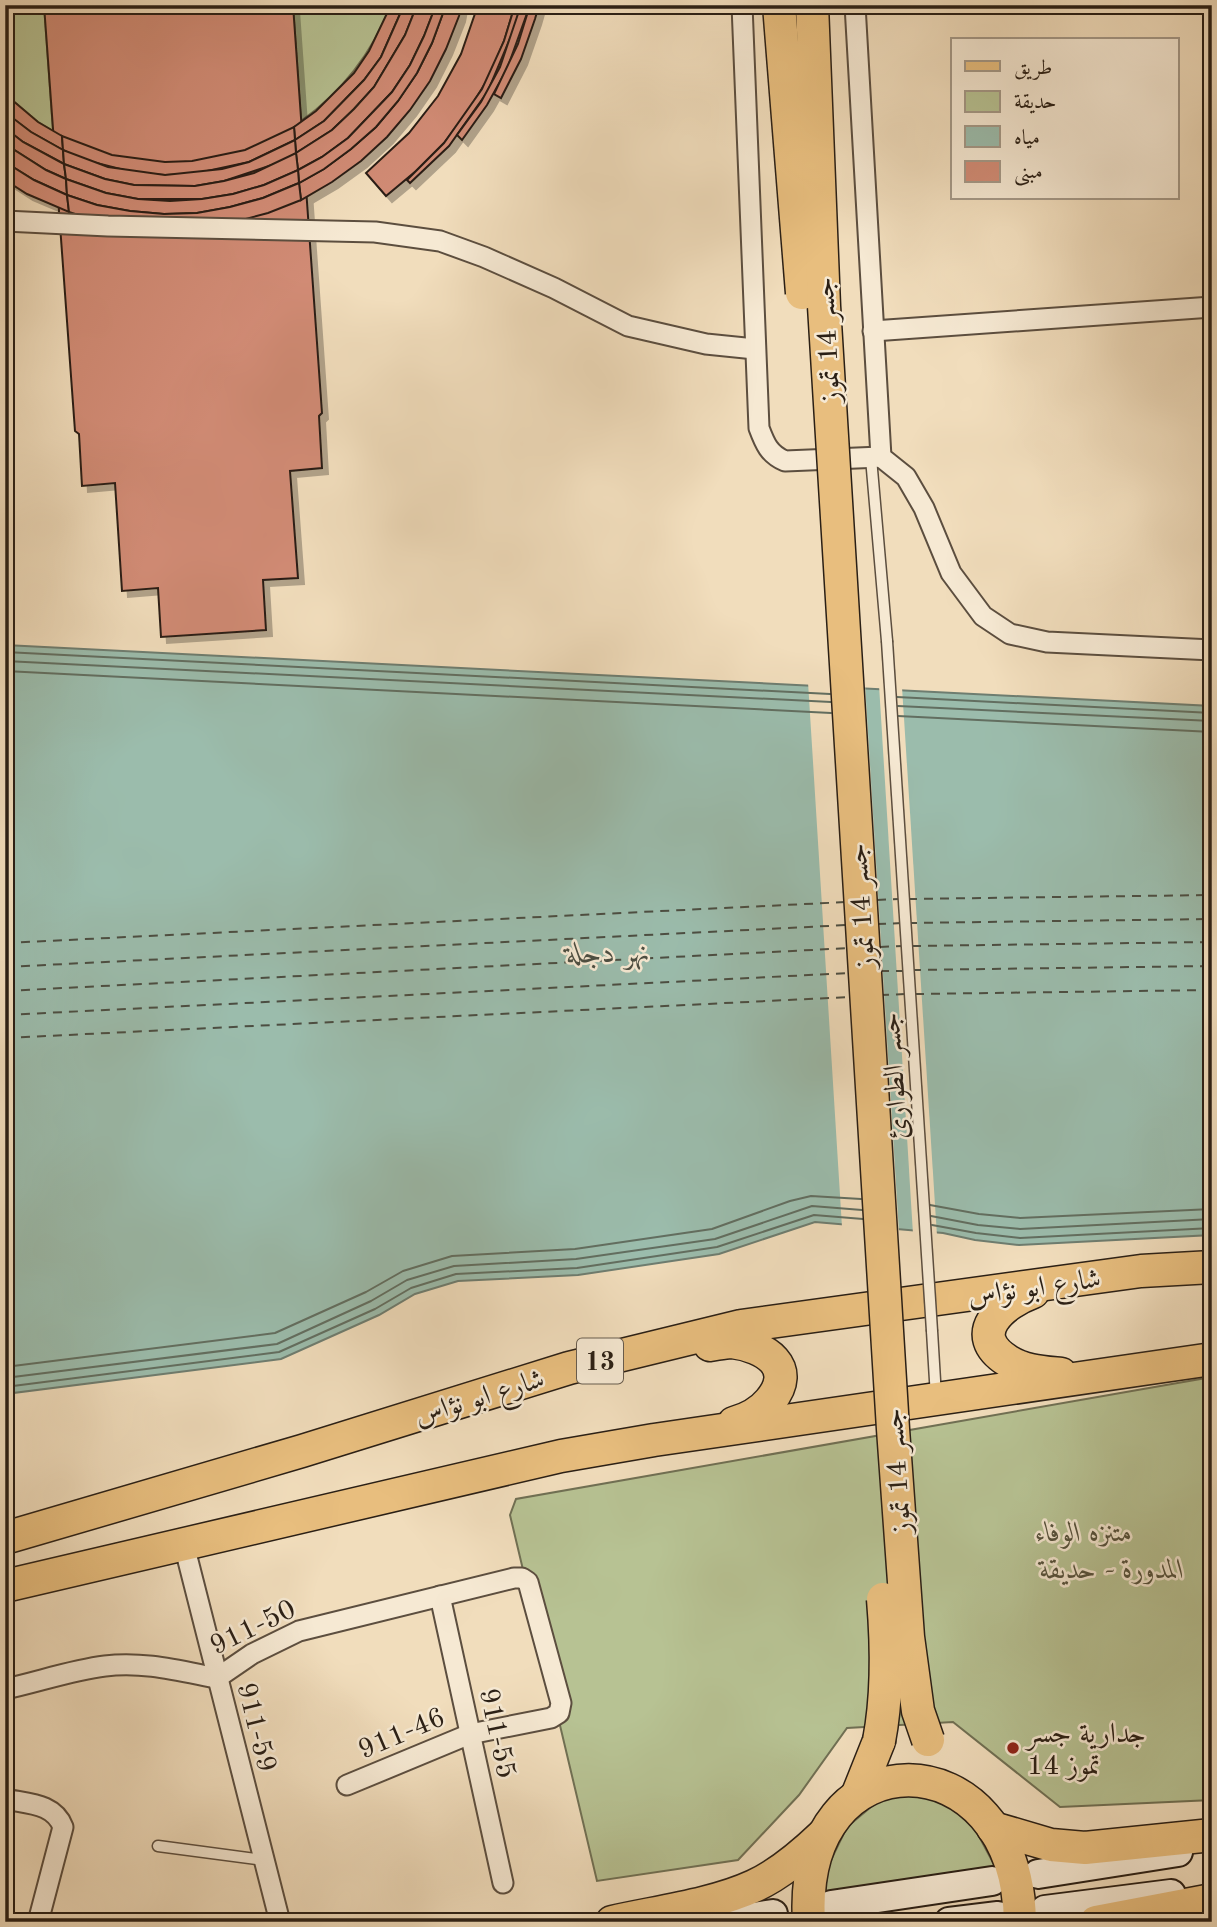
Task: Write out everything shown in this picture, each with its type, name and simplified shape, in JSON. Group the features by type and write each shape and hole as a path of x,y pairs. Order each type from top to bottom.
{"main road":[{"name":"جسر 14 تموز","path":"779,5 803,307 886,1641 884,1714 879,1741 857,1796"},
{"name":"جسر 14 تموز","path":"812,5 824,306 908,1637 918,1711 939,1764 959,1795"},
{"name":"شارع ابو نؤاس","path":"5,1538 302,1451 569,1368 741,1326 1141,1271 1212,1266"},
{"path":"1141,1271 1041,1290 1016,1298 996,1313 990,1324 994,1350 1008,1361 1032,1371 1066,1374 1175,1365"},
{"path":"5,1586 561,1456 705,1430 748,1419 766,1406 780,1389 781,1373 775,1360 758,1350 731,1342 666,1349 569,1368"},
{"path":"654,1440 1212,1360"},
{"path":"992,1881 820,1913 811,1876 814,1860 827,1831 845,1806 857,1796 885,1782 908,1779 931,1782 972,1804 993,1828 1013,1871 1021,1916"},
{"path":"993,1828 1051,1845 1085,1848 1212,1835"},
{"path":"612,1922 728,1896 753,1886 789,1865 827,1831"},
{"path":"1038,1874 1212,1847"},
{"path":"949,1922 1210,1900"},
{"path":"1096,1922 1210,1900"},
{"path":"722,1922 773,1914"}],"street":[{"path":"742,5 759,428 767,447 774,456 785,461 876,458 906,477 924,508 951,573 983,616 1010,634 1047,642 1212,650"},
{"path":"855,5 873,331 876,458"},
{"path":"5,221 375,232 440,241 555,288 628,326 706,345 755,349"},
{"path":"873,331 1212,307"},
{"name":"911-59","path":"184,1545 280,1922"},
{"name":"911-50","path":"5,1689 104,1666 166,1668 217,1678 252,1654 299,1631 522,1578 528,1582 561,1703 559,1713"},
{"name":"911-55","path":"440,1596 503,1883"},
{"name":"911-46","path":"347,1785 470,1734 559,1713"},
{"path":"5,1799 49,1808 60,1816 63,1827 38,1922"}],"lane":[{"name":"جسر الطوارئ","path":"876,458 936,1399"},
{"path":"158,1846 264,1860"}],"green space":[{"path":"5,5 44,5 53,131 5,94"},
{"path":"293,5 391,5 375,39 355,70 330,97 301,121"},
{"path":"1212,1377 1212,1800 1060,1807 953,1722 847,1728 799,1795 738,1860 597,1881 510,1515 516,1499"},
{"path":"902,1794 942,1801 973,1825 998,1872 823,1902 829,1864 847,1827 877,1802"}],"water":[{"name":"نهر دجلة","path":"5,645 1212,706 1212,1235 1019,1245 943,1233 815,1222 719,1254 578,1275 458,1281 415,1294 379,1315 281,1359 5,1394"}],"pier":[{"path":"808,682 865,685 899,1232 842,1227"},
{"path":"879,685 902,687 937,1236 913,1234"}],"building":[{"path":"44,5 293,5 322,413 319,416 322,468 290,471 298,578 263,580 266,630 161,637 158,588 122,591 115,483 82,486 79,434 75,431"},
{"path":"391,5 404,5 381,57 364,80 324,121 295,140 294,127 316,111 354,73 369,51"},
{"path":"404,5 417,5 405,35 374,87 332,130 296,153 295,140 324,121 364,80 381,57"},
{"path":"417,5 436,5 410,65 392,92 348,138 298,170 296,153 332,130 374,87 405,35"},
{"path":"436,5 446,5 417,73 398,101 376,127 351,149 299,183 298,170 348,138 392,92 410,65"},
{"path":"446,5 461,5 459,16 430,81 410,110 387,137 361,161 301,200 299,183 351,149 376,127 398,101 417,73 432,43"},
{"path":"478,5 515,5 489,77 444,143 386,196 366,173 409,133 438,96 461,54"},
{"path":"515,5 521,5 514,29 488,91 449,146 410,183 407,180 444,143 482,89 504,41"},
{"path":"521,5 530,5 507,69 487,105 462,140 457,135 481,102 500,67"},
{"path":"530,5 539,5 521,59 501,98 494,94 518,44"},
{"path":"5,94 38,122 62,136 63,150 8,115 5,112"},
{"path":"5,112 31,132 63,150 64,164 23,142 5,128"},
{"path":"294,127 295,140 249,162 193,174 136,173 81,159 63,150 62,136 112,155 165,162 192,161 245,150"},
{"path":"5,128 23,142 64,164 66,179 46,170 5,144"},
{"path":"295,140 296,153 281,162 224,181 195,186 134,185 105,179 64,164 63,150 108,167 165,175 222,169 249,162"},
{"path":"5,144 46,170 66,179 67,195 34,180 5,162"},
{"path":"296,153 298,170 294,172 264,185 202,199 138,199 106,193 66,179 64,164 105,179 134,185 195,186 254,173"},
{"path":"5,162 34,180 67,195 69,212 27,194 5,180"},
{"path":"298,170 299,183 263,198 197,213 130,211 97,205 67,195 66,179 106,193 138,199 202,199 264,185"},
{"path":"299,183 301,200 234,222 93,220 69,212 67,195 97,205 130,211 197,213 263,198"}],"ferry route":[{"path":"908,899 1212,895"},
{"path":"877,900 899,899"},
{"path":"5,943 847,902"},
{"path":"908,923 1212,919"},
{"path":"877,924 903,923"},
{"path":"5,967 847,925"},
{"path":"912,946 1212,942"},
{"path":"880,947 903,946"},
{"path":"5,991 850,948"},
{"path":"912,970 1212,966"},
{"path":"880,971 906,971"},
{"path":"5,1015 850,973"},
{"path":"915,994 1212,990"},
{"path":"880,995 906,994"},
{"path":"5,1038 850,997"}],"place":[{"name":"جدارية جسر 14 تموز","path":"1013,1748"}],"park label":[{"name":"متنزه الوفاء","path":"1084,1531"},
{"name":"المدورة - حديقة","path":"1112,1568"}]}
